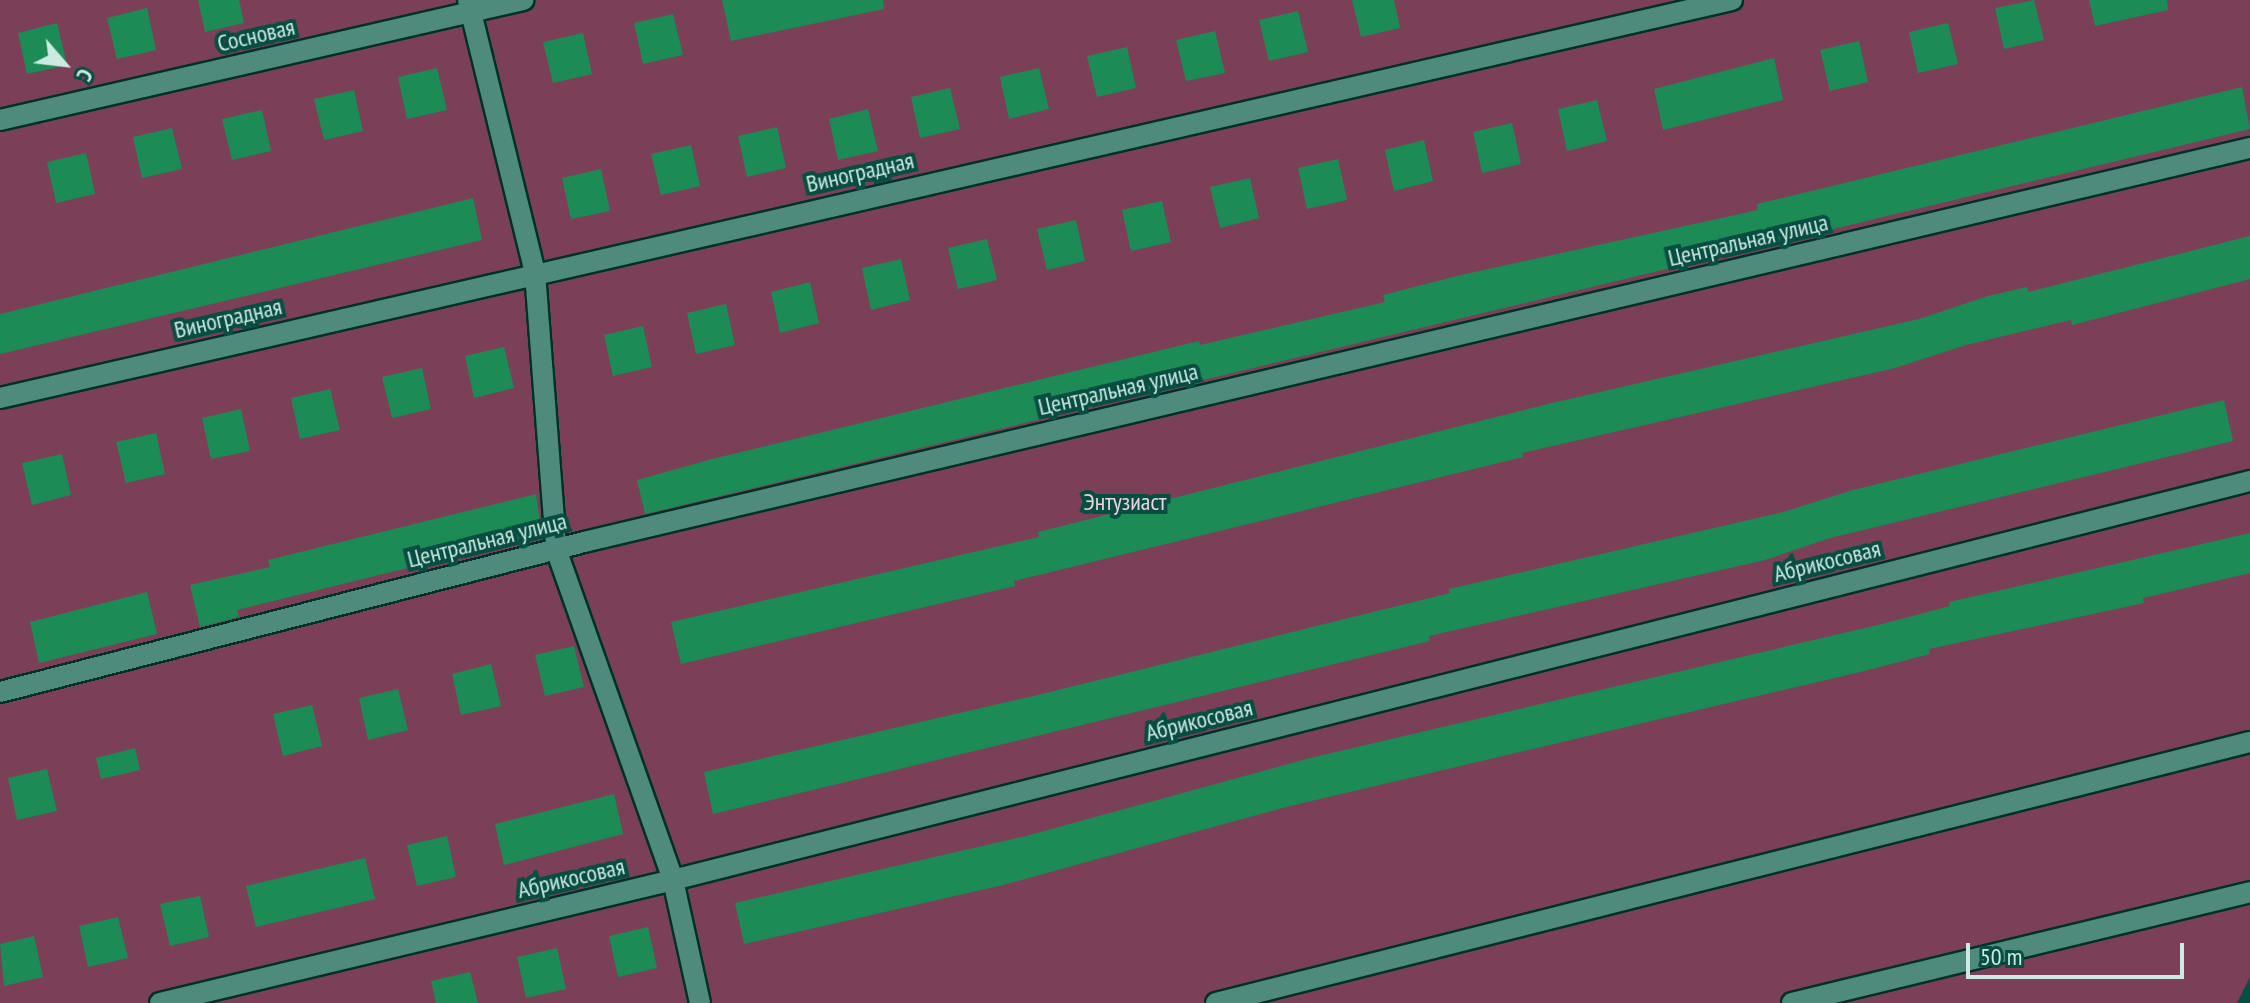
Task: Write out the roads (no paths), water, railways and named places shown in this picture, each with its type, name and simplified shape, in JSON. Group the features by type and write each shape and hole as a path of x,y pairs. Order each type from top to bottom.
{"street":[{"name":"Сосновая","path":"0,120 470,6 523,0"},
{"name":"Виноградная","path":"0,398 1732,0"},
{"path":"470,6 535,273 556,549 673,880 700,1003"},
{"name":"Центральная улица","path":"0,692 556,549 2250,148"},
{"name":"Абрикосовая","path":"160,1003 673,880 2250,481"},
{"path":"1216,1003 2250,742"},
{"path":"1792,1003 2250,892"}],"park label":[{"name":"Энтузиаст","path":"1125,502"}]}
